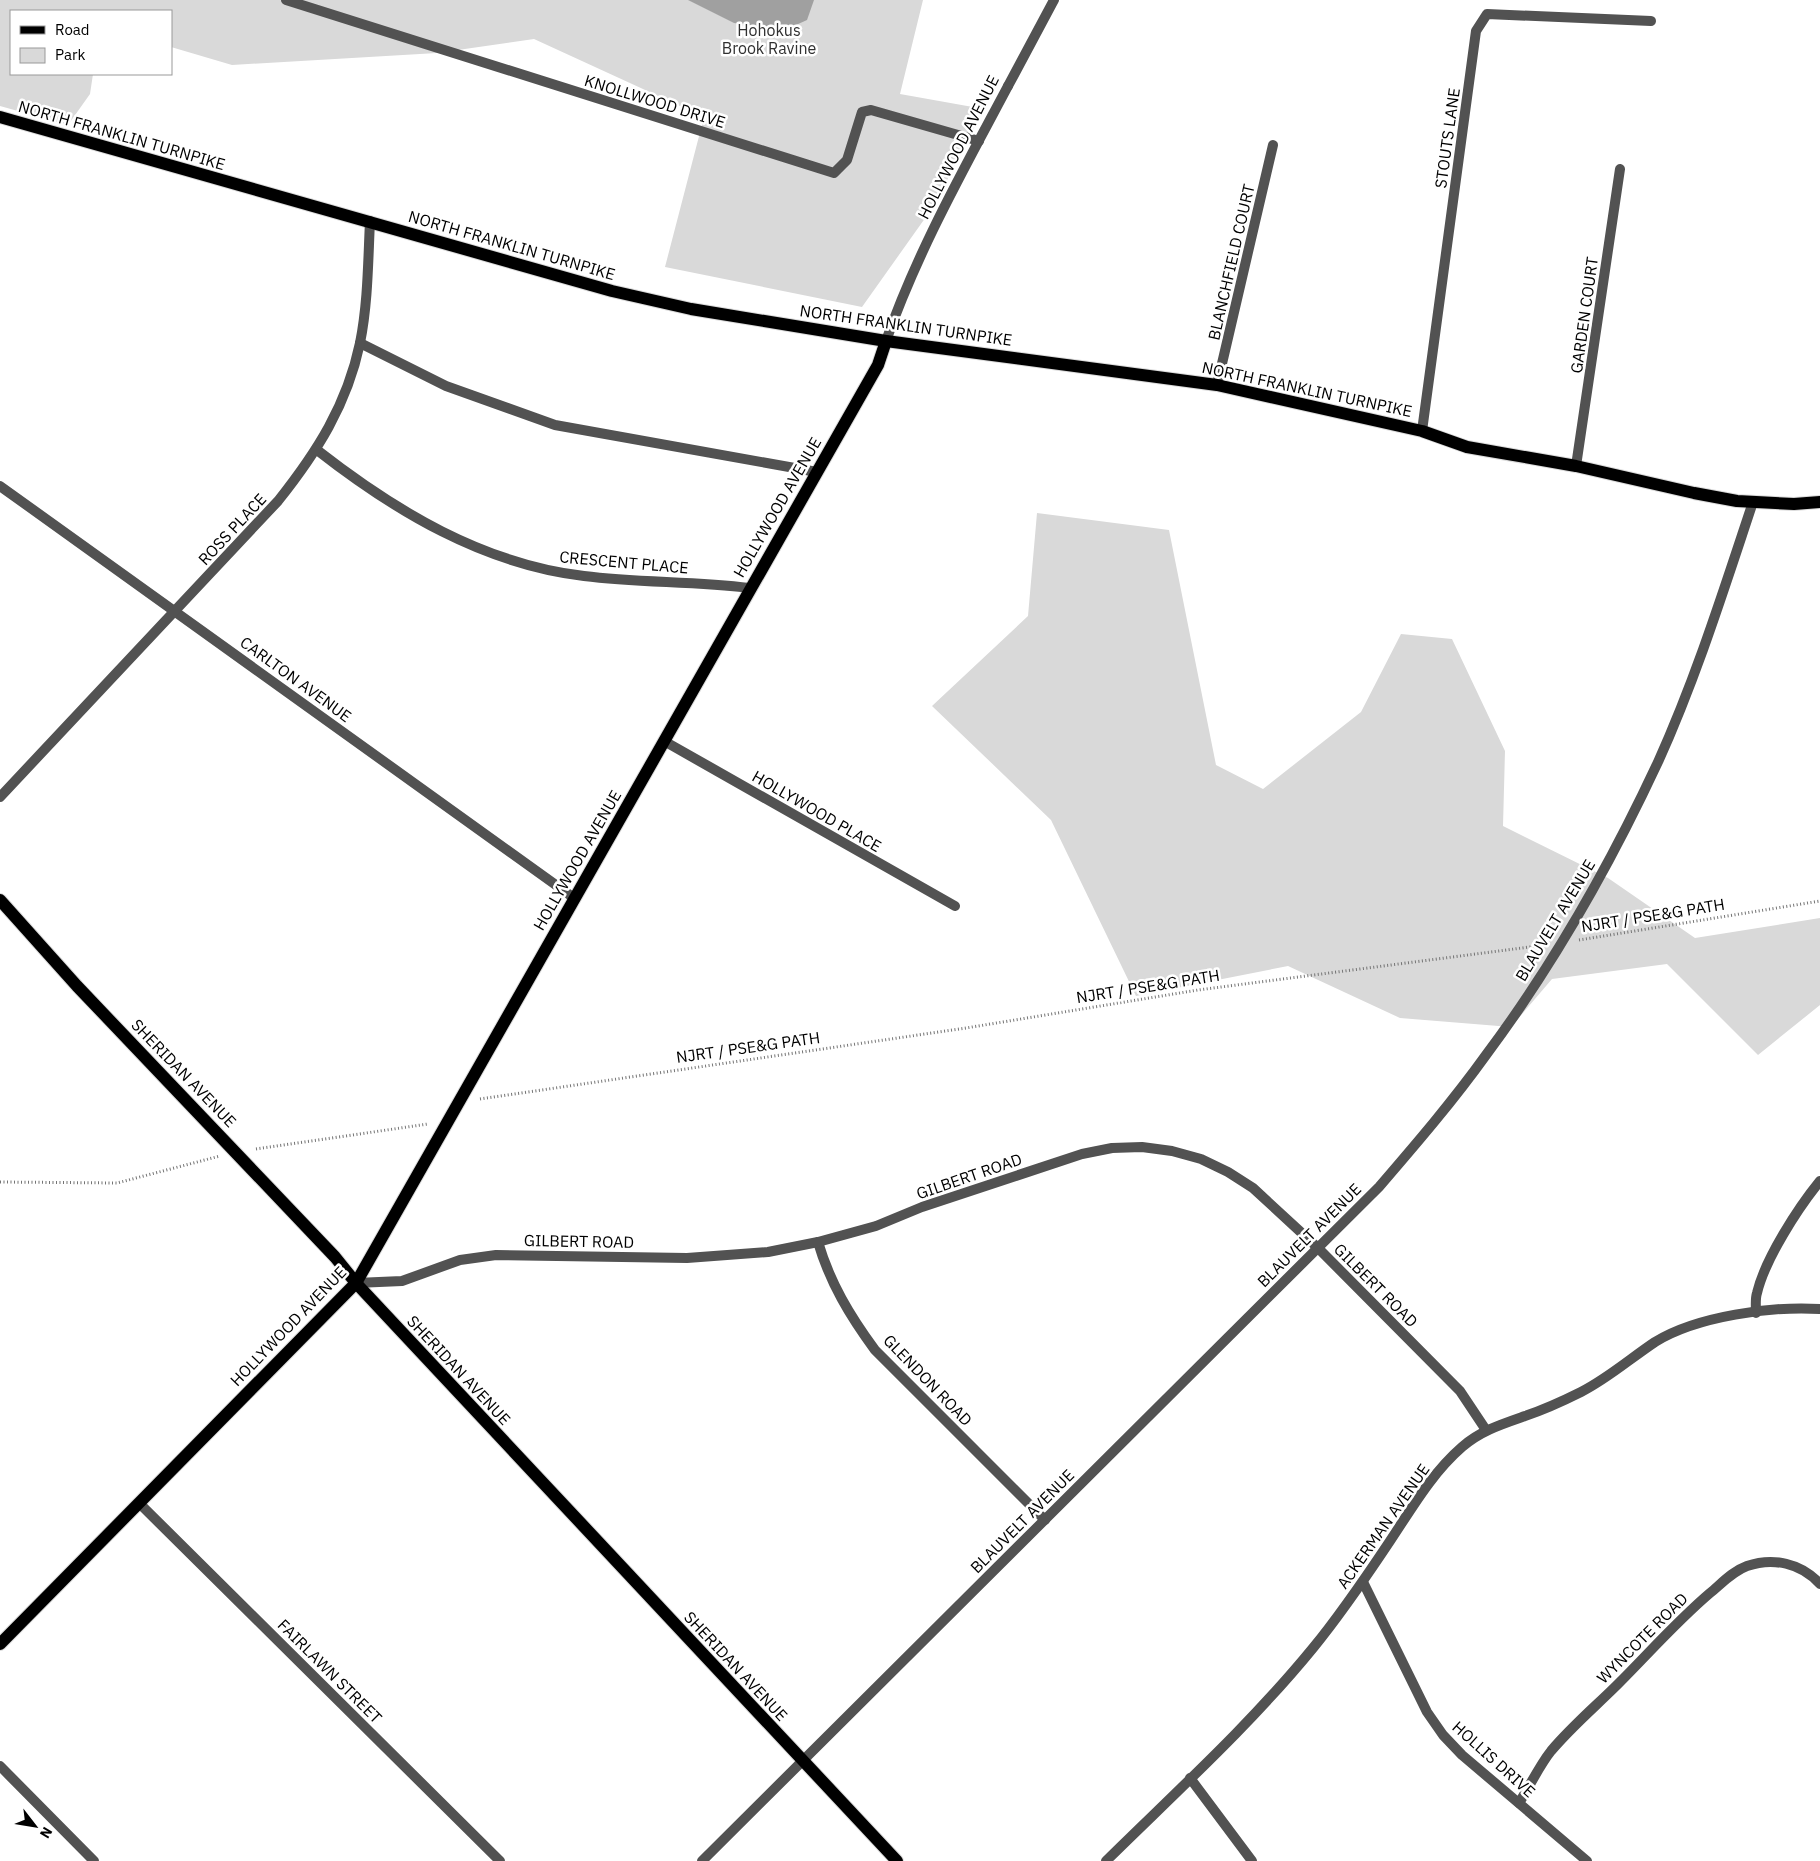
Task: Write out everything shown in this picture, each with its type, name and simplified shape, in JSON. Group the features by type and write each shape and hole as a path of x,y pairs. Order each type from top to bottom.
{"main road":[{"name":"NORTH FRANKLIN TURNPIKE","path":"0,117 612,291 692,309 886,342 1217,385 1422,431 1467,446 1576,466 1694,493 1737,501 1794,504 1820,502"},
{"name":"HOLLYWOOD AVENUE","path":"0,1644 356,1283 749,588 878,365 886,342"},
{"name":"SHERIDAN AVENUE","path":"0,900 77,986 336,1257 356,1283 897,1861"}],"street":[{"name":"KNOLLWOOD DRIVE","path":"286,0 834,173 847,160 862,112 871,110 979,141"},
{"name":"HOLLYWOOD AVENUE","path":"886,342 896,314 935,225 1054,0"},
{"name":"STOUTS LANE","path":"1422,431 1476,31 1487,14 1651,21"},
{"name":"BLANCHFIELD COURT","path":"1217,385 1273,145"},
{"name":"GARDEN COURT","path":"1576,466 1620,168"},
{"name":"ROSS PLACE","path":"0,797 176,612 278,501 317,450 337,413 360,343 366,298 370,221"},
{"path":"360,343 446,386 555,425 817,472"},
{"name":"CRESCENT PLACE","path":"317,450 352,478 411,515 446,534 491,553 538,567 581,576 720,584 749,588"},
{"name":"CARLTON AVENUE","path":"0,486 574,898"},
{"name":"BLAUVELT AVENUE","path":"702,1861 1379,1187 1435,1122 1487,1055 1535,985 1580,912 1621,837 1658,760 1691,681 1753,502"},
{"name":"HOLLYWOOD PLACE","path":"664,741 954,906"},
{"name":"GILBERT ROAD","path":"356,1283 402,1281 460,1260 496,1255 717,1257 768,1252 818,1242 876,1226 922,1207 1082,1154 1112,1148 1142,1147 1172,1151 1201,1159 1228,1172 1253,1188 1318,1248 1460,1391 1486,1430"},
{"path":"1756,1313 1756,1296 1761,1278 1786,1229 1820,1180"},
{"name":"GLENDON ROAD","path":"818,1242 837,1292 853,1320 875,1350 1045,1520"},
{"name":"ACKERMAN AVENUE","path":"1106,1861 1276,1690 1314,1647 1363,1582 1412,1505 1447,1461 1464,1445 1486,1430 1499,1424 1525,1416 1582,1392 1658,1341 1681,1330 1716,1319 1773,1309 1820,1309"},
{"name":"FAIRLAWN STREET","path":"139,1503 500,1861"},
{"name":"WYNCOTE ROAD","path":"1520,1803 1550,1753 1573,1725 1617,1684 1682,1617 1732,1574 1745,1567 1762,1562 1780,1562 1798,1567 1820,1584"},
{"name":"HOLLIS DRIVE","path":"1363,1582 1427,1712 1443,1735 1462,1755 1587,1861"},
{"path":"0,1766 94,1861"},
{"path":"1190,1778 1252,1861"}],"path":[{"name":"NJRT / PSE&G PATH","path":"480,1099 966,1028 1198,990 1561,942 1820,900"},
{"path":"256,1149 428,1124"},
{"path":"0,1182 117,1183 220,1156"}],"green space":[{"name":"Hohokus Brook Ravine","path":"0,0 923,0 900,94 984,109 933,207 862,307 665,267 704,117 534,39 437,53 232,65 172,47 172,10 10,10 10,75 93,75 90,94 68,125 0,106"},
{"path":"1037,513 1169,530 1216,765 1263,789 1361,712 1401,634 1452,639 1505,751 1503,826 1608,878 1695,938 1820,918 1820,1005 1758,1055 1667,964 1552,979 1511,1027 1400,1018 1288,966 1136,996 1051,820 932,706 1028,616"}],"shaded area":[{"path":"688,0 814,0 807,20 785,30 734,23"}]}
